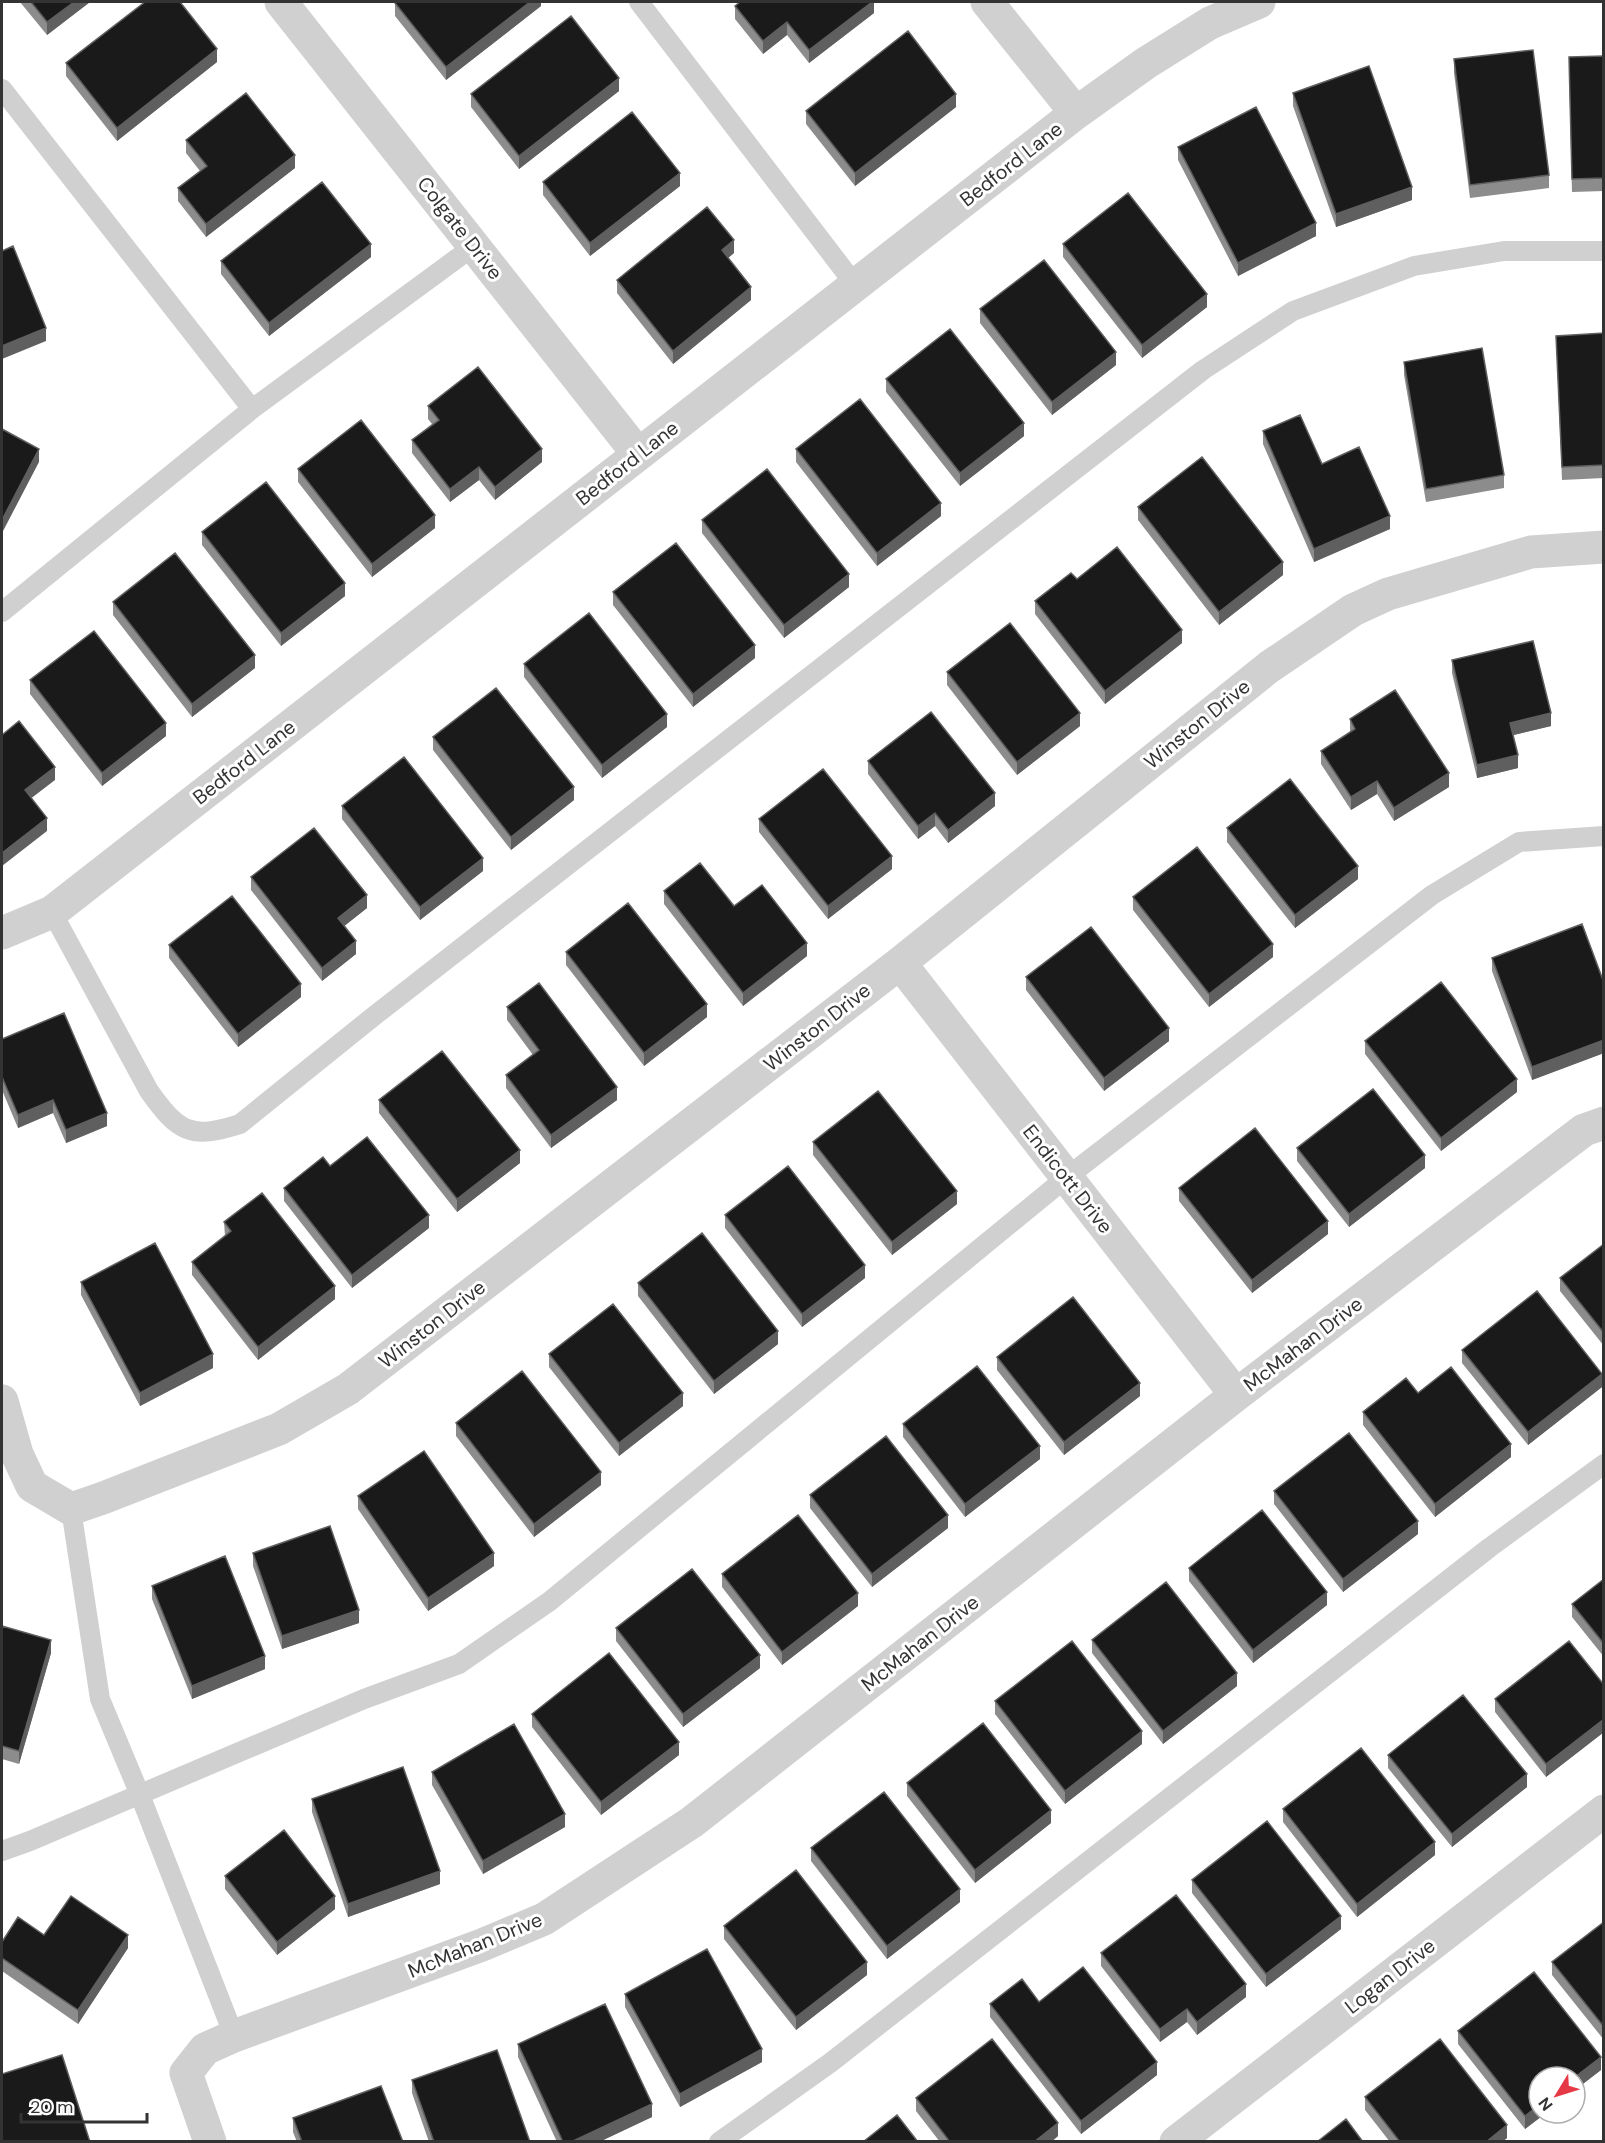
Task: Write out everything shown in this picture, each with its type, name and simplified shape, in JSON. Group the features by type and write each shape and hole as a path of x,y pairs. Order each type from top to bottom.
{"street":[{"name":"Colgate Drive","path":"281,2 638,454"},
{"path":"987,2 1076,113"},
{"name":"Bedford Lane","path":"2,933 52,912 1076,113 1146,63 1210,23 1259,2"},
{"name":"Winston Drive","path":"71,1509 279,1428 348,1389 900,963 1269,667 1353,610 1388,594 1531,552 1604,547"},
{"name":"Endicott Drive","path":"900,963 1236,1395"},
{"name":"McMahan Drive","path":"210,2142 186,2073 205,2049 234,2036 482,1946 544,1919 692,1822 1236,1395 1584,1130 1604,1123"},
{"path":"2,1401 17,1454 32,1486 71,1509"},
{"name":"Logan Drive","path":"1185,2139 1604,1811"}],"lane":[{"path":"639,2 856,285"},
{"path":"2,89 252,409"},
{"path":"2,612 252,409 474,246"},
{"path":"52,912 149,1090 167,1117 195,1132 215,1132 240,1124 374,1016 1203,370 1293,311 1414,266 1504,251 1604,250"},
{"path":"2,1851 364,1699 459,1664 550,1601 1067,1177 1432,895 1519,842 1604,836"},
{"path":"719,2142 840,2056 1489,1548 1604,1464"},
{"path":"71,1509 100,1699 140,1794 234,2036"}],"building":[{"path":"31,2 74,2 47,22"},
{"path":"145,2 180,2 217,49 117,128 66,63"},
{"path":"530,2 446,67 395,3"},
{"path":"740,2 872,2 809,50 787,22 763,41 735,6"},
{"path":"571,16 619,78 519,156 471,94"},
{"path":"908,31 956,94 855,173 806,111"},
{"path":"1533,50 1549,175 1470,185 1454,59"},
{"path":"1604,56 1604,178 1572,179 1569,57"},
{"path":"1369,66 1412,187 1336,214 1293,93"},
{"path":"246,93 295,155 206,224 178,188 207,166 186,140"},
{"path":"1256,107 1316,223 1238,263 1178,147"},
{"path":"632,112 680,173 590,243 543,182"},
{"path":"322,182 371,244 269,323 221,261"},
{"path":"1128,193 1207,294 1142,345 1063,244"},
{"path":"707,207 734,240 722,250 751,287 673,351 617,280"},
{"path":"13,246 46,328 2,346 2,251"},
{"path":"1044,260 1116,352 1052,402 980,309"},
{"path":"950,329 1024,423 960,473 886,379"},
{"path":"1604,333 1604,465 1562,467 1556,336"},
{"path":"1482,348 1504,475 1426,489 1404,362"},
{"path":"478,367 542,449 495,487 479,467 450,489 412,440 439,420 428,406"},
{"path":"860,399 941,503 877,553 796,449"},
{"path":"1300,415 1322,464 1359,447 1390,516 1314,549 1263,431"},
{"path":"361,420 435,515 372,564 298,469"},
{"path":"2,429 39,449 2,520"},
{"path":"1202,457 1283,562 1219,612 1138,507"},
{"path":"767,469 849,574 784,625 702,520"},
{"path":"266,482 345,583 281,633 202,532"},
{"path":"676,543 755,645 693,694 613,592"},
{"path":"1117,547 1182,630 1105,691 1035,601 1071,573 1077,579"},
{"path":"175,553 255,655 192,704 113,602"},
{"path":"589,613 667,714 602,765 524,664"},
{"path":"1010,623 1080,713 1017,762 947,672"},
{"path":"94,631 166,723 102,773 30,680"},
{"path":"1533,641 1551,713 1510,723 1518,755 1477,765 1452,660"},
{"path":"496,688 574,787 511,837 433,737"},
{"path":"1395,690 1449,773 1394,808 1377,781 1351,797 1321,751 1355,729 1350,719"},
{"path":"931,712 995,793 948,830 935,813 918,826 868,761"},
{"path":"19,721 55,767 25,790 47,818 2,853 2,735"},
{"path":"404,757 483,858 420,907 342,806"},
{"path":"823,769 892,856 828,906 759,819"},
{"path":"1290,779 1358,866 1295,915 1227,828"},
{"path":"314,828 367,895 338,918 356,941 322,968 251,877"},
{"path":"1197,847 1273,944 1209,994 1133,897"},
{"path":"700,863 734,906 762,885 807,943 743,993 664,891"},
{"path":"232,896 301,984 238,1034 169,945"},
{"path":"628,903 707,1004 644,1053 566,952"},
{"path":"1582,924 1604,983 1604,1040 1532,1067 1492,958"},
{"path":"1091,927 1169,1028 1104,1078 1026,977"},
{"path":"1441,982 1517,1079 1441,1138 1365,1041"},
{"path":"539,983 617,1087 551,1135 506,1075 539,1050 507,1007"},
{"path":"64,1013 107,1113 66,1130 53,1100 18,1115 2,1077 2,1039"},
{"path":"442,1051 520,1150 457,1199 379,1100"},
{"path":"1373,1089 1425,1155 1349,1214 1297,1148"},
{"path":"878,1091 957,1191 892,1242 813,1142"},
{"path":"1255,1128 1328,1221 1252,1280 1179,1188"},
{"path":"367,1137 429,1215 352,1275 284,1188 323,1157 330,1166"},
{"path":"788,1166 865,1265 802,1314 725,1215"},
{"path":"262,1193 335,1286 258,1347 192,1262 231,1231 224,1222"},
{"path":"702,1233 778,1331 714,1381 638,1283"},
{"path":"155,1243 213,1354 140,1393 81,1282"},
{"path":"1604,1244 1604,1333 1560,1278"},
{"path":"1537,1291 1602,1374 1528,1432 1462,1350"},
{"path":"1073,1297 1140,1383 1064,1442 997,1357"},
{"path":"613,1304 683,1393 619,1443 549,1354"},
{"path":"977,1366 1040,1446 965,1504 903,1424"},
{"path":"1451,1367 1511,1444 1435,1504 1363,1412 1406,1378 1418,1393"},
{"path":"522,1371 601,1472 534,1524 456,1423"},
{"path":"1349,1433 1418,1521 1343,1579 1274,1491"},
{"path":"886,1436 948,1515 872,1574 810,1495"},
{"path":"424,1451 494,1553 428,1598 358,1496"},
{"path":"1262,1510 1327,1592 1253,1650 1189,1568"},
{"path":"798,1515 858,1593 782,1652 722,1574"},
{"path":"330,1526 359,1610 282,1636 253,1553"},
{"path":"225,1556 265,1656 192,1686 152,1586"},
{"path":"692,1569 760,1655 683,1714 616,1628"},
{"path":"1604,1579 1604,1644 1572,1604"},
{"path":"1166,1582 1237,1673 1163,1731 1092,1640"},
{"path":"2,1626 51,1640 19,1751 2,1746"},
{"path":"1072,1641 1142,1731 1065,1791 995,1701"},
{"path":"1569,1641 1604,1685 1604,1719 1546,1764 1495,1699"},
{"path":"609,1653 679,1742 601,1802 532,1714"},
{"path":"1463,1695 1527,1774 1452,1834 1388,1755"},
{"path":"983,1723 1051,1810 975,1870 907,1783"},
{"path":"514,1724 565,1814 483,1861 432,1772"},
{"path":"1361,1748 1435,1842 1357,1904 1283,1809"},
{"path":"403,1767 440,1871 348,1904 312,1799"},
{"path":"884,1792 960,1889 887,1946 811,1848"},
{"path":"1267,1821 1341,1916 1266,1974 1192,1880"},
{"path":"284,1830 335,1896 277,1942 225,1876"},
{"path":"796,1870 867,1962 796,2017 724,1926"},
{"path":"1176,1895 1246,1984 1197,2022 1187,2009 1160,2029 1101,1953"},
{"path":"71,1896 128,1935 78,2010 2,1958 2,1942 18,1917 44,1935"},
{"path":"1604,1922 1604,2027 1552,1962"},
{"path":"707,1949 762,2049 680,2094 625,1994"},
{"path":"1083,1967 1157,2062 1081,2121 990,2004 1022,1979 1039,2002"},
{"path":"1534,1972 1601,2057 1587,2068 1587,2065 1527,2065 1527,2114 1525,2116 1458,2031"},
{"path":"605,2004 652,2104 571,2142 563,2142 518,2044"},
{"path":"992,2039 1058,2123 1034,2142 950,2142 916,2098"},
{"path":"1440,2039 1507,2125 1486,2142 1400,2142 1365,2097"},
{"path":"497,2050 530,2142 434,2142 412,2080"},
{"path":"62,2055 90,2142 2,2142 2,2074"},
{"path":"381,2086 403,2142 302,2142 293,2118"},
{"path":"897,2115 918,2142 863,2142"},
{"path":"1346,2119 1363,2142 1317,2142"}]}
